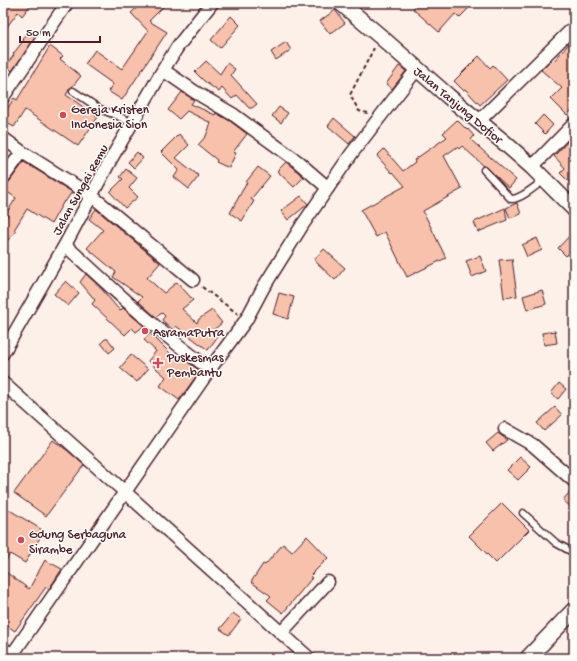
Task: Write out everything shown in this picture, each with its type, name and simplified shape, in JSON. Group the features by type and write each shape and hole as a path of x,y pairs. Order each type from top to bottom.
{"street":[{"path":"3,97 67,3"},
{"name":"Jalan Sungai Remu","path":"3,353 65,245 111,159 163,70 178,46 212,3"},
{"name":"Jalan Tanjung Dofior","path":"341,3 532,167 573,206"},
{"path":"479,121 574,27"},
{"path":"9,656 246,320 271,274 303,224 352,153 417,69"},
{"path":"163,70 253,128 297,161 328,188"},
{"path":"532,167 574,124"},
{"path":"3,138 22,152 92,196 192,280"},
{"path":"3,178 22,152"},
{"path":"65,245 162,332 210,369"},
{"path":"3,383 309,658"},
{"path":"505,429 533,445 574,481"},
{"path":"281,633 328,582"},
{"path":"528,658 574,610"}],"lane":[{"path":"73,91 100,109 132,123"},
{"path":"484,170 511,199 514,199 528,191 545,179"},
{"path":"523,513 556,543 574,553"}],"path":[{"path":"381,37 350,95 358,111 382,115"},
{"path":"192,280 246,320"}],"building":[{"path":"3,3 32,3 22,16 18,12 3,32"},
{"path":"142,3 167,3 149,21 167,32 122,100 108,91 113,84 85,64 95,50 122,69 148,31 131,13"},
{"path":"418,3 462,3 468,9 459,18 455,14 439,32 413,9"},
{"path":"335,10 345,23 330,34 320,21"},
{"path":"231,16 240,25 220,48 211,40"},
{"path":"29,31 36,36 12,71 6,65"},
{"path":"574,38 574,108 567,115 551,99 562,88 541,70 551,60 553,62"},
{"path":"286,42 291,50 276,60 271,52"},
{"path":"50,46 63,56 60,59 81,76 66,95 98,117 78,146 25,110 14,127 3,121 3,116 14,98 17,100"},
{"path":"479,56 490,68 493,65 507,80 480,105 465,89 463,90 454,81"},
{"path":"206,61 220,74 227,63 235,69 231,75 257,104 252,108 249,108 237,95 232,99 222,88 219,92 204,81 195,72"},
{"path":"399,66 406,71 392,89 386,84"},
{"path":"182,92 194,100 191,104 215,115 216,113 230,121 247,134 233,152 236,153 229,168 216,162 217,160 198,145 206,136 211,123 187,111 179,119 168,110"},
{"path":"279,107 288,113 281,123 272,116"},
{"path":"543,115 553,125 545,134 535,124"},
{"path":"334,118 355,136 349,144 328,126"},
{"path":"457,120 474,136 471,140 516,180 509,188 462,146 459,149 457,147 444,156 462,189 423,211 446,258 407,277 385,232 376,237 361,210 405,186 377,156 384,149 403,171 415,162 414,160 447,137 443,133"},
{"path":"179,134 189,145 176,158 199,176 189,189 174,177 179,170 161,152"},
{"path":"574,135 574,187 560,173 565,168 554,156"},
{"path":"137,152 143,158 134,168 128,162"},
{"path":"24,162 72,192 65,202 64,201 51,224 27,209 14,230 16,231 8,240 3,236 3,221 8,215 6,214 16,198 3,189 3,185 6,185 9,182"},
{"path":"286,162 304,177 294,187 277,171"},
{"path":"258,167 270,176 251,199 254,201 242,221 230,213 246,182"},
{"path":"126,169 137,178 129,188 138,197 125,208 110,192 123,179 120,177"},
{"path":"301,196 308,204 288,220 281,211"},
{"path":"517,203 521,214 510,218 506,208"},
{"path":"505,208 507,220 478,232 474,222"},
{"path":"96,209 160,263 147,278 164,293 177,282 193,300 182,309 197,323 199,319 212,310 222,323 212,331 218,336 208,350 176,326 173,330 162,320 165,316 162,313 156,317 138,301 142,297 113,277 116,272 87,248 103,230 89,219"},
{"path":"574,231 574,248 566,256 558,248"},
{"path":"537,238 542,250 527,257 522,245"},
{"path":"324,249 345,268 335,280 314,260"},
{"path":"480,256 486,271 472,277 466,261"},
{"path":"512,259 517,296 504,298 499,260"},
{"path":"86,274 99,286 120,311 123,308 144,326 136,332 132,328 125,335 92,304 95,300 80,282"},
{"path":"66,281 79,293 68,306 54,294"},
{"path":"542,290 546,304 527,310 523,296"},
{"path":"279,293 294,297 288,319 273,314"},
{"path":"555,331 557,343 544,345 542,333"},
{"path":"150,333 178,361 181,357 200,371 179,400 160,386 166,377 148,361 156,351 144,340"},
{"path":"105,339 108,339 115,348 109,353 101,343"},
{"path":"131,355 148,369 137,382 120,368"},
{"path":"559,383 566,389 558,399 551,393"},
{"path":"555,407 562,415 544,431 537,423"},
{"path":"498,433 507,440 493,451 486,443"},
{"path":"53,440 84,465 46,516 14,493"},
{"path":"520,457 531,467 518,480 507,470"},
{"path":"574,488 574,510 563,500"},
{"path":"502,503 529,530 496,563 469,536"},
{"name":"Gdung Serbaguna Sirambe","path":"3,506 44,531 25,563 10,554 3,565"},
{"path":"307,536 328,558 310,576 312,578 283,613 267,600 271,596 251,582 263,564 265,565 283,544 292,552"},
{"path":"45,560 62,569 49,589 46,587 15,631 3,623 3,570 29,589"},
{"path":"233,613 241,619 229,635 220,629"}],"place":[{"name":"Gereja Kristen Indonesia Sion","path":"63,115"},
{"name":"AsramaPutra","path":"145,331"},
{"name":"Puskesmas Pembantu","path":"158,363"},
{"name":"Gdung Serbaguna Sirambe","path":"21,540"}]}
